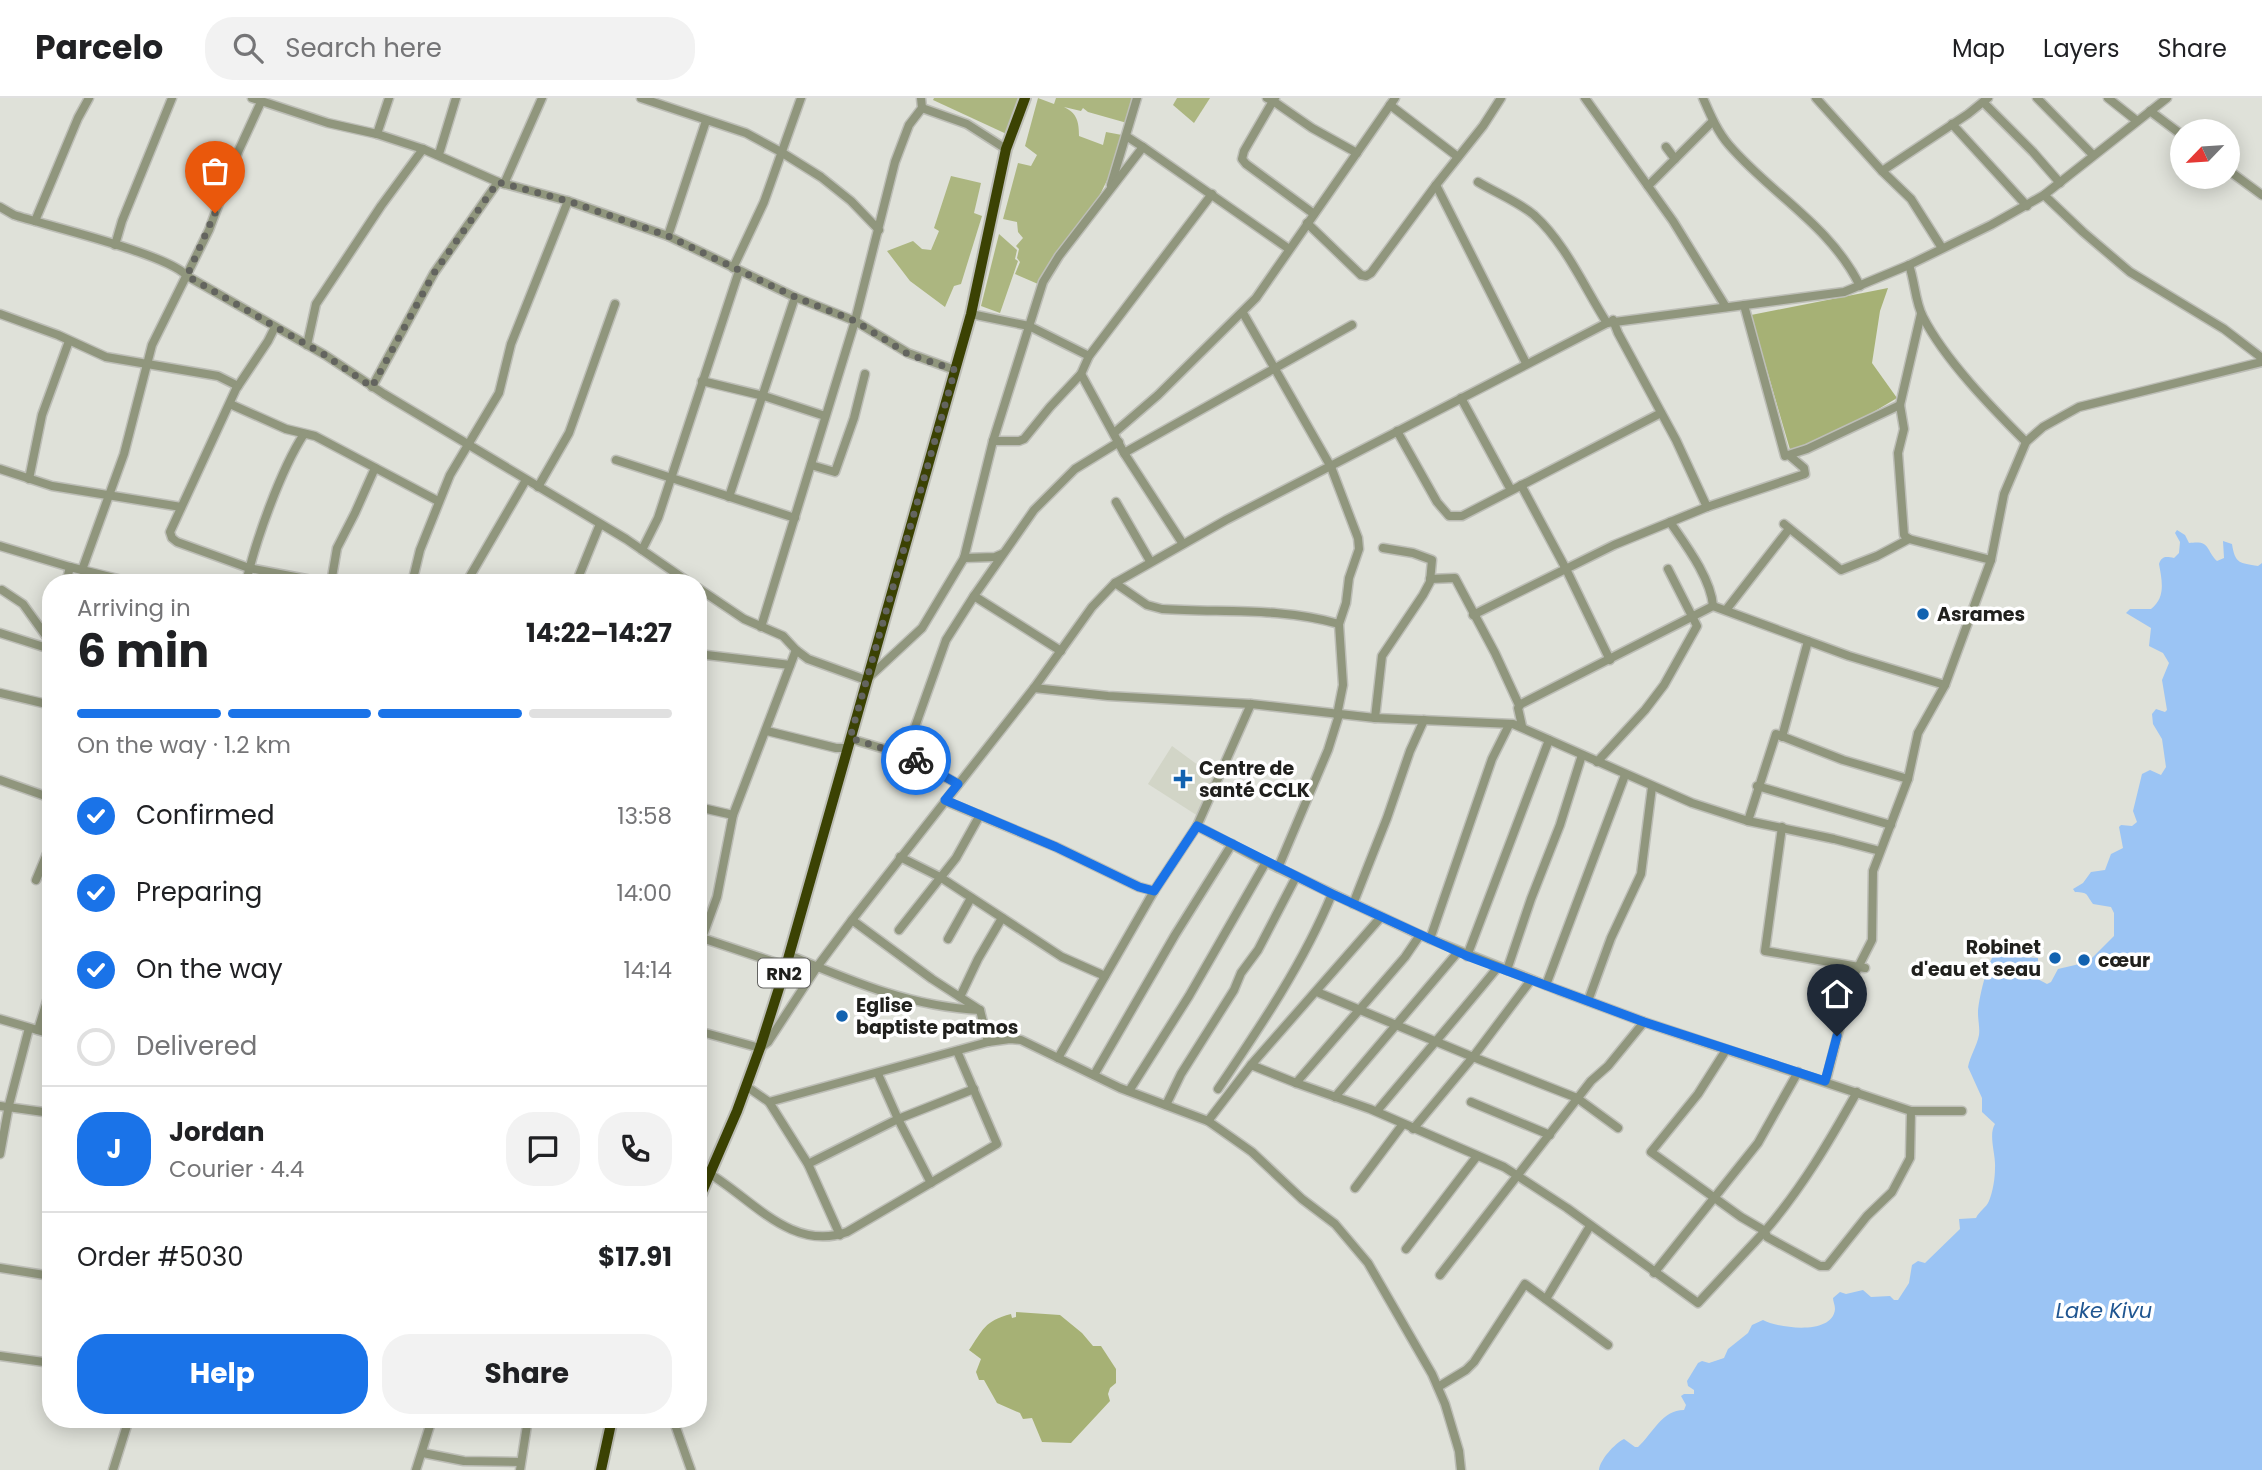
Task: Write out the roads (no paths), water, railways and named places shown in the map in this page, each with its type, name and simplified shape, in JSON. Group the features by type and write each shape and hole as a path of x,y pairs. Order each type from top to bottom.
{"highway":[{"name":"RN2","path":"707,1181 760,1048 787,960 971,314 1006,149 1025,98"},
{"path":"601,1470 610,1428"}],"street":[{"path":"35,221 89,98"},
{"path":"116,246 122,221 172,98"},
{"path":"377,134 389,98"},
{"path":"439,154 456,98"},
{"path":"372,387 434,273 501,183 542,98"},
{"path":"640,98 655,100 706,121 746,133 781,152 821,177 852,201 879,230"},
{"path":"642,550 658,518 736,270 764,202 800,98"},
{"path":"1109,192 1137,98"},
{"path":"1307,223 1361,275 1366,276 1386,255 1501,98"},
{"path":"1585,98 1673,221 1726,307"},
{"path":"1703,98 1713,121 1729,145 1832,242 1849,263 1860,286"},
{"path":"1816,98 1916,205 1942,248"},
{"path":"2037,98 2093,155"},
{"path":"2108,98 2137,121"},
{"path":"707,1033 760,1048 772,1038 817,967 852,920 1034,688 1092,607 1115,583 1150,561 1397,430 1610,322 1844,292 1909,265 2044,195 2167,98"},
{"path":"82,570 127,447 152,345 209,229 255,99 439,154 501,183 568,201 668,236 795,297 855,321 908,354 955,370"},
{"path":"1314,214 1242,159 1272,99 1312,128 1357,153"},
{"path":"1882,171 1985,100 2060,183"},
{"path":"761,627 855,321 895,162 920,101 968,124 1006,149"},
{"path":"1114,433 1158,395 1256,298 1392,101 1458,157"},
{"path":"2150,111 2170,126"},
{"path":"668,236 706,121"},
{"path":"1648,186 1713,121"},
{"path":"1952,124 2027,206"},
{"path":"1125,136 1289,248"},
{"path":"707,594 744,620 783,636 808,659 866,680 922,628 964,558 993,441 1043,282 1059,256 1143,147"},
{"path":"1666,147 1675,159"},
{"path":"307,345 316,304 381,206 423,149"},
{"path":"2240,179 2262,195"},
{"path":"1478,182 1519,204 1546,227 1560,245 1618,333 1707,507"},
{"path":"1436,185 1526,363"},
{"path":"993,441 1024,439 1081,374 1089,356 1212,194"},
{"path":"2044,195 2130,272 2224,329 2262,360"},
{"path":"414,574 438,501 499,393 511,344 568,201"},
{"path":"0,208 154,257 183,272 600,524 677,574"},
{"path":"1909,265 1921,314 1954,362 2026,442"},
{"path":"729,497 795,297"},
{"path":"538,487 569,433 615,304"},
{"path":"1473,615 1614,545 1707,507 1805,474 1804,468 1784,454 1744,305"},
{"path":"1243,313 1331,467 1359,543 1339,624 1343,685 1338,715 1328,750 1278,868"},
{"path":"0,314 106,357 218,376 238,386"},
{"path":"971,314 1029,326 1089,356"},
{"path":"1921,314 1900,405 1904,429 1898,453 1904,535 1909,539 1991,560"},
{"path":"1124,453 1352,325"},
{"path":"275,327 238,386 170,532 177,542 249,568 281,574"},
{"path":"29,479 42,415 69,341"},
{"path":"1825,1081 1843,1014 1845,993 1862,968 1872,940 1872,882 1880,851 1908,779 1918,733 1945,685 1991,560 2004,494 2026,442 2043,427 2079,407 2262,360"},
{"path":"811,465 835,472 854,418 865,374"},
{"path":"1081,374 1124,453 1183,544"},
{"path":"702,381 764,396 825,416"},
{"path":"1461,398 1511,490"},
{"path":"230,404 286,429 315,436 438,501"},
{"path":"1790,456 1900,405"},
{"path":"1397,430 1437,502 1449,516 1462,516 1661,413"},
{"path":"248,574 284,474 304,434"},
{"path":"905,755 946,640 1002,554 1034,510 1075,469 1119,442"},
{"path":"617,460 795,518"},
{"path":"331,574 337,548 375,468"},
{"path":"0,469 52,486 181,507"},
{"path":"471,574 526,480"},
{"path":"1521,485 1610,660"},
{"path":"1116,502 1150,561"},
{"path":"1670,522 1696,563 1713,598 1713,606"},
{"path":"580,574 600,524"},
{"path":"1726,610 1786,526 1841,570 1877,556 1909,539"},
{"path":"0,546 98,574"},
{"path":"1374,718 1382,656 1414,611 1430,579 1432,560 1413,553 1382,548"},
{"path":"964,558 995,557 1002,554"},
{"path":"68,574 70,567"},
{"path":"1597,762 1664,685 1697,626 1668,569"},
{"path":"1430,579 1455,578 1519,705 1522,726"},
{"path":"1115,583 1147,605 1162,609 1267,611 1315,617 1339,624"},
{"path":"2,590 23,604 42,633"},
{"path":"974,596 1060,651"},
{"path":"1519,705 1713,606 1895,671 1945,685"},
{"path":"0,633 42,645"},
{"path":"1782,737 1808,641"},
{"path":"707,921 717,897 733,815 796,650"},
{"path":"707,655 790,665"},
{"path":"1034,688 1108,696 1251,704 1374,718 1522,726 1625,775 1692,803 1748,821 1880,851"},
{"path":"0,693 42,703"},
{"path":"1058,1058 1154,891 1197,826 1251,704"},
{"path":"1353,904 1424,720"},
{"path":"1430,940 1492,759 1509,724"},
{"path":"767,731 836,748 849,743 905,755 958,784"},
{"path":"1748,821 1757,786 1776,734 1843,760 1908,779"},
{"path":"1467,956 1549,740"},
{"path":"1377,1111 1434,1042 1502,969 1560,825 1581,755"},
{"path":"1545,985 1625,775"},
{"path":"0,780 42,795"},
{"path":"1757,786 1891,825"},
{"path":"1588,1001 1612,938 1641,874 1652,787"},
{"path":"945,800 1056,847 1139,887 1154,891"},
{"path":"707,809 733,815"},
{"path":"899,930 956,858 980,815"},
{"path":"1197,826 1296,877 1430,940 1531,980 1644,1022 1911,1111 1962,1111"},
{"path":"1782,827 1765,951 1862,968"},
{"path":"1094,1075 1175,934 1232,844"},
{"path":"900,857 940,877 1062,957 1105,976"},
{"path":"1129,1091 1189,996 1266,862"},
{"path":"36,880 42,866"},
{"path":"1166,1105 1193,1054 1234,990 1241,973 1258,950 1296,877"},
{"path":"1218,1089 1258,1030 1301,957 1332,894"},
{"path":"948,939 971,898"},
{"path":"1208,1121 1251,1065 1381,917"},
{"path":"960,997 1002,918"},
{"path":"852,920 980,1010 988,1042"},
{"path":"1296,1083 1405,957 1420,935"},
{"path":"707,939 817,967 908,1000 980,1010"},
{"path":"1335,1097 1458,952"},
{"path":"1413,1129 1473,1057 1531,980"},
{"path":"1317,992 1434,1042 1577,1098 1618,1128"},
{"path":"0,1154 4,1106 42,1010"},
{"path":"0,1019 42,1031"},
{"path":"1440,1275 1591,1080 1608,1066 1644,1022"},
{"path":"769,1102 988,1042 1010,1039 1021,1041 1129,1091 1208,1121 1252,1152 1302,1199 1344,1233 1373,1271 1438,1387 1460,1451 1461,1470"},
{"path":"1726,1050 1699,1094 1651,1152 1713,1198 1765,1231 1767,1237 1820,1266 1826,1266 1867,1216 1892,1192 1910,1158 1911,1111"},
{"path":"707,1175 710,1174 733,1188 758,1210 794,1232 840,1235 861,1225 997,1144 957,1051"},
{"path":"1251,1065 1377,1111 1504,1167 1698,1303 1791,1201 1817,1163 1857,1092"},
{"path":"1654,1273 1763,1135 1798,1072"},
{"path":"878,1074 931,1183"},
{"path":"746,1086 769,1102 808,1164 840,1235"},
{"path":"808,1164 898,1119 974,1089"},
{"path":"1471,1102 1550,1135"},
{"path":"4,1106 42,1112"},
{"path":"1355,1188 1403,1124"},
{"path":"1406,1249 1477,1156"},
{"path":"1546,1299 1590,1226"},
{"path":"0,1268 42,1275"},
{"path":"1438,1387 1474,1362 1522,1287 1528,1285 1608,1345"},
{"path":"0,1356 42,1362"},
{"path":"113,1470 126,1428"},
{"path":"416,1470 430,1428"},
{"path":"423,1453 464,1461 520,1466 526,1428"},
{"path":"676,1428 691,1470"}],"water":[{"name":"Lake Kivu","path":"2177,530 2185,535 2189,543 2196,542 2207,546 2217,561 2224,558 2223,541 2232,544 2239,561 2258,566 2262,563 2262,1470 1599,1470 1605,1457 1620,1441 1624,1439 1638,1447 1664,1418 1684,1410 1686,1405 1681,1396 1694,1394 1687,1381 1698,1363 1724,1358 1728,1349 1748,1333 1752,1325 1763,1320 1804,1328 1825,1323 1832,1318 1835,1309 1833,1298 1840,1292 1846,1294 1863,1290 1871,1297 1890,1296 1898,1300 1909,1283 1912,1265 1918,1261 1925,1263 1960,1229 1959,1219 1976,1218 1988,1203 1995,1176 1992,1134 1995,1124 1982,1112 1982,1098 1968,1067 1979,1035 1978,1007 1984,980 1994,955 2002,950 2017,957 2038,958 2032,976 2047,984 2058,969 2088,962 2114,936 2114,913 2111,907 2093,904 2086,894 2073,889 2083,883 2091,872 2105,870 2111,854 2123,848 2119,827 2132,826 2137,822 2133,811 2142,774 2150,770 2161,775 2166,767 2162,739 2153,724 2152,714 2156,709 2165,712 2167,710 2162,680 2169,663 2163,653 2149,646 2151,628 2126,613 2130,609 2151,609 2156,604 2162,588 2160,561 2167,557 2174,558 2179,553 2180,542 2175,533"}],"place":[{"name":"Asrames","path":"1923,614"},
{"name":"Centre de santé CCLK","path":"1183,779"},
{"name":"Robinet d'eau et seau","path":"2055,958"},
{"name":"cœur","path":"2084,960"},
{"name":"Eglise baptiste patmos","path":"842,1016"}]}
